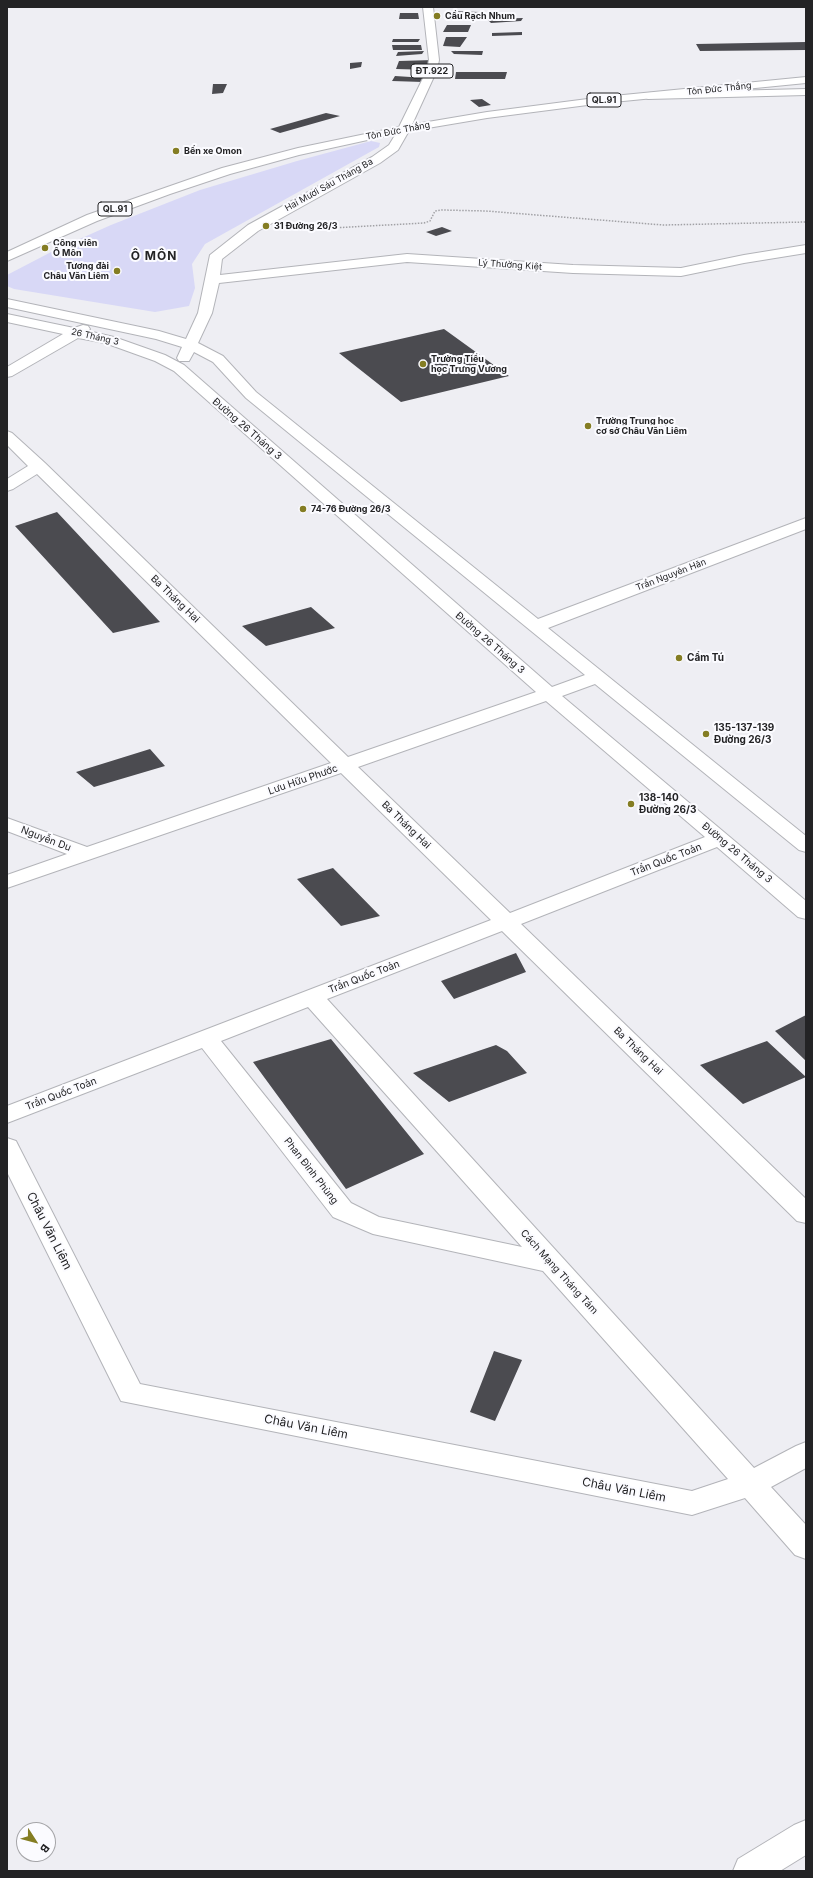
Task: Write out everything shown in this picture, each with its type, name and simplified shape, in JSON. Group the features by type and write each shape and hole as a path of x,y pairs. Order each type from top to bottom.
{"main road":[{"name":"ĐT.922","path":"404,129 432,70 434,60 428,7"},
{"name":"Tôn Đức Thắng","path":"7,257 92,218 226,171 298,152 404,129 487,115 648,96 806,80"},
{"path":"648,96 806,92"},
{"name":"Hai Mươi Sáu Tháng Ba","path":"179,368 205,313 214,280 215,258 247,232 376,160 394,147 404,129"},
{"name":"Lý Thường Kiệt","path":"214,280 407,258 573,268 681,272 744,259 806,249"},
{"name":"26 Tháng 3","path":"7,303 124,326 191,345 215,346"},
{"path":"205,313 215,346 251,395 806,846"},
{"name":"26 Tháng 3","path":"124,326 157,328 181,324 205,313"},
{"name":"26 Tháng 3","path":"7,318 109,340 135,348 160,358 179,368"},
{"path":"7,373 78,333 96,321"},
{"name":"Đường 26 Tháng 3","path":"179,368 550,695 806,912"},
{"name":"Ba Tháng Hai","path":"7,436 806,1214"},
{"path":"7,486 39,466"},
{"name":"Trần Nguyên Hãn","path":"536,626 806,523"},
{"name":"Lưu Hữu Phước","path":"7,882 550,695 598,677"},
{"name":"Nguyễn Du","path":"7,824 86,854"},
{"name":"Trần Quốc Toản","path":"7,1115 720,840"},
{"name":"Cách Mạng Tháng Tám","path":"312,997 806,1546"},
{"name":"Phan Đình Phùng","path":"206,1038 342,1210 373,1225 551,1263"},
{"name":"Châu Văn Liêm","path":"7,1147 131,1393 692,1503 750,1484"},
{"path":"750,1484 806,1454"},
{"path":"750,1871 806,1836"}],"path":[{"path":"247,232 420,224 430,221 435,211 442,210 486,211 663,225 806,222"}],"shaded area":[{"path":"371,141 380,143 379,147 205,244 192,264 195,288 189,306 155,312 14,289 7,286 7,275 55,250 111,225 200,190"}],"building":[{"path":"448,11 479,12 478,15 448,14"},
{"path":"400,13 418,13 419,19 399,19"},
{"path":"523,18 521,21 491,23 487,19"},
{"path":"447,25 471,25 468,32 443,32"},
{"path":"522,32 522,35 492,36 492,33"},
{"path":"446,37 467,37 460,47 443,46"},
{"path":"393,39 420,39 418,42 392,42"},
{"path":"806,42 806,50 700,51 696,44"},
{"path":"392,45 421,45 422,50 393,50"},
{"path":"424,51 422,54 396,56 398,52"},
{"path":"451,51 483,51 482,55 454,54"},
{"path":"434,60 432,70 396,69 399,61"},
{"path":"362,62 361,67 350,69 350,63"},
{"path":"456,72 507,72 505,79 455,79"},
{"path":"395,76 426,78 423,82 392,81"},
{"path":"213,84 227,84 223,93 212,94"},
{"path":"482,99 491,105 479,107 470,100"},
{"path":"326,113 340,116 280,133 270,129"},
{"path":"442,227 452,231 436,236 426,232"},
{"name":"Trường Tiểu học Trưng Vương","path":"444,329 509,376 401,402 339,353"},
{"path":"57,512 160,622 113,633 15,526"},
{"path":"311,607 335,628 266,646 242,626"},
{"path":"150,749 165,766 94,787 76,772"},
{"path":"333,868 380,916 341,926 297,879"},
{"path":"516,953 526,972 454,999 441,981"},
{"path":"806,1015 806,1061 775,1031"},
{"path":"331,1039 424,1154 346,1189 253,1062"},
{"path":"767,1041 806,1077 743,1104 700,1065"},
{"path":"496,1045 507,1051 527,1073 449,1102 413,1073"},
{"path":"494,1351 522,1360 495,1421 470,1412"}],"place":[{"name":"Cầu Rạch Nhum","path":"437,16"},
{"name":"Bến xe Omon","path":"176,151"},
{"name":"31 Đường 26/3","path":"266,226"},
{"name":"Công viên Ô Môn","path":"45,248"},
{"name":"Tượng đài Châu Văn Liêm","path":"117,271"},
{"name":"Trường Tiểu học Trưng Vương","path":"423,364"},
{"name":"Trường Trung học cơ sở Châu Văn Liêm","path":"588,426"},
{"name":"74-76 Đường 26/3","path":"303,509"},
{"name":"Cẩm Tú","path":"679,658"},
{"name":"135-137-139 Đường 26/3","path":"706,734"},
{"name":"138-140 Đường 26/3","path":"631,804"}],"district":[{"name":"Ô MÔN","path":"154,256"}]}
